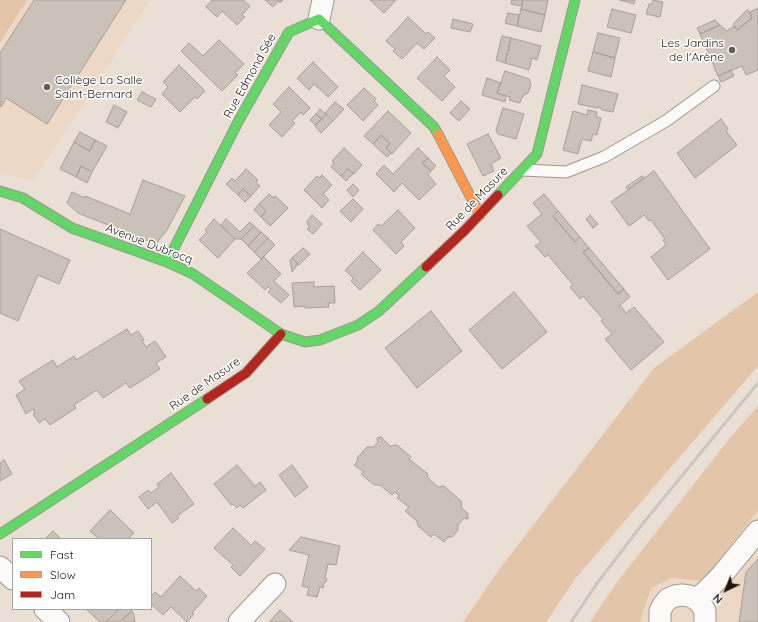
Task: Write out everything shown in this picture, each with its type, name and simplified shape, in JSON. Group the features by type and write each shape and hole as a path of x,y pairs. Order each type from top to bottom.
{"street":[{"name":"Rue de Masure","path":"0,534 246,373 281,334 305,342 320,340 358,325 379,311 465,230 537,154 575,0"},
{"name":"Rue Edmond Sée","path":"166,262 239,120 288,32 321,9 434,127 480,215"},
{"name":"Avenue Dubrocq","path":"0,192 23,198 72,228 166,262 193,274 281,334"},
{"path":"696,599 721,576 758,531"},
{"path":"0,567 12,578"},
{"path":"239,622 275,584"},
{"path":"658,621 660,611 668,599 682,595 690,596 702,604 705,611 705,622"},
{"path":"46,610 59,622"}],"lane":[{"path":"522,170 566,172 604,157 666,122 714,86"}],"shaded area":[{"name":"Collège La Salle Saint-Bernard","path":"0,0 150,0 34,180 0,174"},
{"path":"0,0 27,0 0,43"},
{"path":"758,292 758,366 575,579 546,622 463,622 498,571 654,368"},
{"path":"758,406 758,511 703,581 671,578 651,588 640,622 590,622 617,582 729,439"},
{"path":"758,511 758,622 640,622 651,588 671,578 703,581"}],"building":[{"path":"34,0 126,0 47,124 6,98 1,107 0,106 0,53"},
{"path":"212,0 243,0 250,6 242,15 245,17 237,25 222,11 217,17 206,7"},
{"path":"265,0 283,0 280,3 278,1 273,7"},
{"path":"370,0 396,0 384,13"},
{"path":"512,0 523,0 521,6 511,4"},
{"path":"523,0 548,0 545,15 521,9"},
{"path":"620,0 635,0 634,4"},
{"path":"653,0 663,2 660,17 646,14 649,4 652,4"},
{"name":"Les Jardins de l'Arène","path":"758,8 758,70 746,75 742,66 718,76 700,34 720,25 727,31 734,26 737,30 752,18 750,12"},
{"path":"521,9 545,15 541,32 517,26"},
{"path":"612,9 636,15 631,33 607,27"},
{"path":"747,10 750,12 752,18 737,30 733,24"},
{"path":"508,13 519,15 517,26 505,23"},
{"path":"408,17 426,34 428,32 435,38 424,49 417,43 402,59 393,51 395,49 386,41"},
{"path":"453,19 473,24 470,32 451,28"},
{"path":"715,20 720,25 700,34 697,28"},
{"path":"598,33 620,38 615,58 593,52"},
{"path":"502,36 511,38 505,63 496,60"},
{"path":"511,38 541,46 537,60 532,58 529,70 505,63"},
{"path":"219,40 244,64 235,73 238,75 222,91 181,51 189,43 203,56"},
{"path":"593,52 615,58 611,77 588,71"},
{"path":"437,57 450,70 444,76 455,87 442,101 417,78"},
{"path":"313,62 338,87 328,97 314,84 309,90 297,78"},
{"path":"179,65 205,91 197,99 195,97 180,112 162,94 168,87 163,82"},
{"path":"731,70 734,76 721,82 718,76"},
{"path":"505,71 529,79 531,85 528,93 522,97 520,103 509,100 510,97 497,93"},
{"path":"487,78 501,83 497,93 506,96 505,102 482,95"},
{"path":"582,85 618,94 613,112 602,110 600,107 597,108 578,104"},
{"path":"289,87 310,108 303,115 301,112 292,121 295,123 282,137 269,125 281,112 273,104"},
{"path":"364,88 376,99 374,101 378,105 363,121 347,105"},
{"path":"142,92 156,99 151,107 137,100"},
{"path":"461,101 470,109 459,121 450,113"},
{"path":"335,102 344,109 333,121 325,113"},
{"path":"114,105 127,112 118,128 106,122"},
{"path":"503,108 524,114 516,139 498,134 496,130"},
{"path":"320,109 326,114 322,119 316,114"},
{"path":"588,110 597,112 596,117 601,118 597,135 593,134 591,141 582,139 578,154 563,150 573,111 587,115"},
{"path":"388,111 411,133 392,154 386,148 390,143 381,135 373,144 364,136"},
{"path":"316,114 322,119 315,125 310,120"},
{"path":"326,114 333,121 321,133 315,126"},
{"path":"721,119 728,129 726,131 737,145 695,178 677,153"},
{"path":"80,132 95,140 90,151 74,142"},
{"path":"488,134 501,158 491,164 494,171 483,176 467,144"},
{"path":"381,135 390,143 386,148 391,153 387,157 373,144"},
{"path":"95,140 107,146 92,172 81,166 76,177 60,169 74,142 90,151"},
{"path":"344,148 362,165 354,174 348,169 341,176 331,167 334,163 332,161"},
{"path":"418,148 428,158 422,163 431,171 428,175 436,184 419,200 402,183 394,192 376,174 384,165 393,174"},
{"path":"428,158 436,166 431,171 422,163"},
{"path":"81,166 92,172 87,183 76,177"},
{"path":"246,169 258,180 256,182 260,186 251,196 243,189 238,195 226,184 232,178 235,181"},
{"path":"348,169 353,174 346,181 341,176"},
{"path":"654,171 710,249 668,280 651,257 666,245 663,240 665,239 651,220 649,221 644,215 629,226 611,202"},
{"path":"322,175 332,185 323,194 329,200 322,208 304,190 317,176 319,178"},
{"path":"642,176 644,178 628,190 626,187"},
{"path":"143,180 185,196 167,230 156,244 78,213 67,203 72,192 130,214"},
{"path":"353,184 359,190 353,197 347,190"},
{"path":"243,189 251,196 245,202 238,195"},
{"path":"269,194 273,198 275,196 288,208 270,226 261,217 266,211 259,204"},
{"path":"544,194 558,211 553,216 575,242 580,237 589,248 583,252 618,294 624,289 630,297 620,305 626,313 634,307 664,342 631,370 605,339 612,334 601,321 603,319 583,296 580,299 570,287 573,285 548,255 545,257 535,246 541,242 527,226 542,214 533,203"},
{"path":"353,199 363,209 351,222 340,211"},
{"path":"259,204 266,211 261,217 254,210"},
{"path":"398,210 415,228 401,242 404,246 396,254 373,230 378,224 381,226"},
{"path":"558,211 580,237 575,242 553,216"},
{"path":"312,215 322,224 313,234 307,229 309,228 307,221"},
{"path":"590,215 598,224 593,228 586,219"},
{"path":"214,219 235,239 218,258 199,240 207,232 205,230"},
{"path":"226,219 240,232 250,222 254,226 241,239 235,239 221,225"},
{"path":"254,226 261,232 248,246 241,239"},
{"path":"0,229 70,260 59,284 38,275 18,321 0,313"},
{"path":"261,232 268,238 254,252 248,246"},
{"path":"268,238 275,245 261,259 254,252"},
{"path":"303,248 310,254 299,265 292,258"},
{"path":"589,248 624,289 618,294 583,252"},
{"path":"363,252 381,270 360,290 351,281 353,278 345,270"},
{"path":"264,257 281,274 274,281 289,295 281,303 268,292 271,289 268,287 265,290 247,273"},
{"path":"292,258 298,264 292,272 290,260"},
{"path":"314,282 314,287 334,286 335,303 328,303 329,307 294,307 292,283"},
{"path":"514,292 547,332 502,369 469,330"},
{"path":"431,311 462,351 417,388 385,348"},
{"path":"127,329 131,335 138,331 144,340 142,341 146,347 155,341 166,357 156,363 160,369 130,388 126,383 103,398 97,390 74,405 76,408 50,425 45,419 39,423 33,414 35,413 33,409 26,414 16,395 25,389 19,381 53,360 57,367 74,356 76,360"},
{"path":"381,437 390,446 397,445 411,457 409,459 428,474 427,477 438,487 444,486 461,501 462,508 468,514 468,519 464,518 458,525 458,530 452,537 448,537 444,542 434,534 431,537 418,526 417,521 405,511 409,507 397,498 399,496 395,492 392,495 380,485 374,485 361,474 364,472 354,465 358,461 357,458 367,447 374,447 378,442 377,438"},
{"path":"4,460 12,474 0,481 0,463"},
{"path":"237,465 255,486 260,482 266,490 243,508 240,505 237,508 233,504 231,505 214,484"},
{"path":"292,465 308,487 295,497 279,475"},
{"path":"171,473 194,504 177,516 179,518 172,523 157,502 148,509 139,497 148,490 151,493 159,487 157,484"},
{"path":"110,510 134,533 129,538 98,538 90,531"},
{"path":"233,528 251,545 255,541 265,549 240,576 231,567 233,565 214,548"},
{"path":"53,531 60,538 46,538"},
{"path":"301,537 340,546 336,565 328,564 325,578 327,579 326,582 324,582 323,588 320,587 317,597 307,595 309,588 302,586 309,555 289,550"},
{"path":"758,559 758,622 739,622 746,572"},
{"path":"180,576 196,591 199,588 207,596 192,613 194,614 187,622 171,607 163,615 152,605 152,595 155,592 161,597"},
{"path":"87,610 118,610 106,622 100,622"},
{"path":"118,610 132,611 120,622 106,622"},
{"path":"280,610 293,622 269,622"},
{"path":"132,611 135,622 125,622 122,620"}],"railway":[{"path":"571,622 598,582 644,522 758,383"}],"traffic: fast":[{"path":"498,195 537,154 575,0"},
{"path":"167,262 239,120 289,32 319,19 434,127 438,134"},
{"path":"0,191 23,198 72,228 167,262 193,274 281,334 305,342 320,340 358,325 379,311 426,267"},
{"path":"0,534 207,399"}],"traffic: slow":[{"path":"438,134 480,215"}],"traffic: jam":[{"path":"426,267 465,230 498,195"},
{"path":"207,399 246,373 281,334"}],"place":[{"name":"Les Jardins de l'Arène","path":"732,50"},
{"name":"Collège La Salle Saint-Bernard","path":"47,87"}]}
